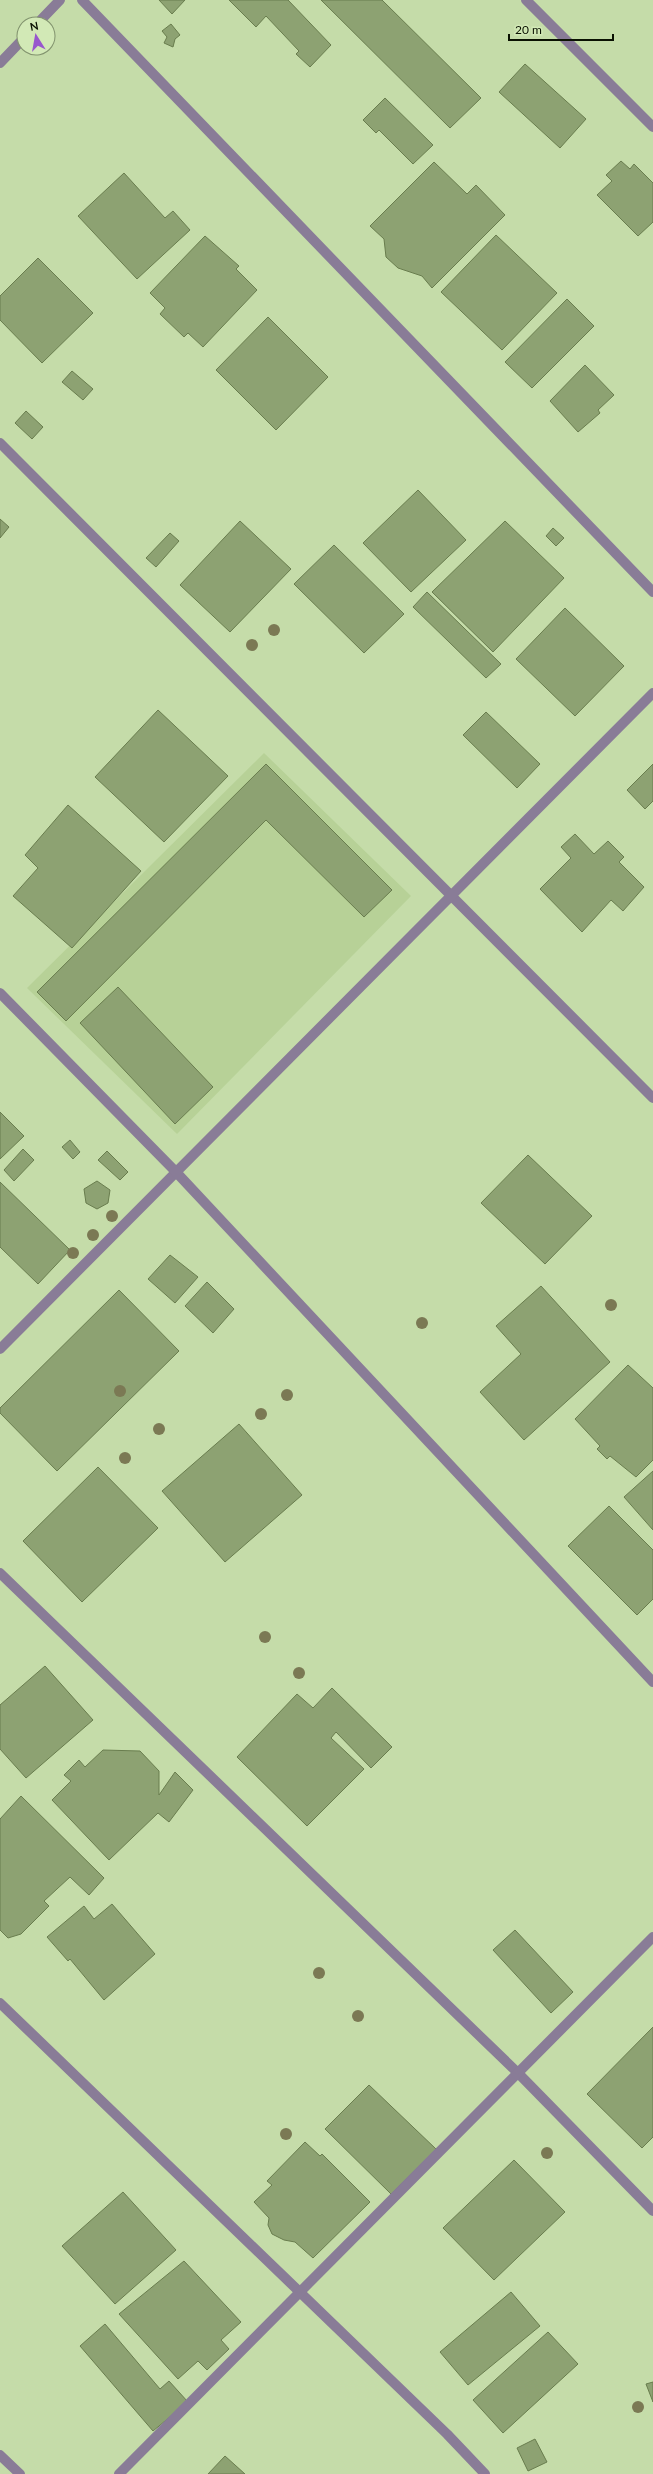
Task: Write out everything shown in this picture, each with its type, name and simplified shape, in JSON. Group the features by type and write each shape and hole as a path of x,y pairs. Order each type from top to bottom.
{"street":[{"path":"45,16 60,0"},
{"path":"82,0 653,592"},
{"path":"526,0 653,128"},
{"path":"0,63 16,46"},
{"path":"0,443 653,1098"},
{"path":"0,1349 653,693"},
{"path":"0,993 176,1172 653,1682"},
{"path":"0,1573 518,2073 653,2211"},
{"path":"119,2474 653,1937"},
{"path":"0,2003 447,2434 485,2474"},
{"path":"0,2455 20,2474"}],"shaded area":[{"path":"264,753 411,896 177,1134 27,988"}],"building":[{"path":"159,0 185,0 172,14"},
{"path":"229,0 288,0 331,45 310,67 296,54 299,51 266,16 256,27"},
{"path":"321,0 382,0 481,98 450,128"},
{"path":"171,24 180,35 175,39 173,47 164,43 167,37 162,31"},
{"path":"525,64 586,119 560,148 499,92"},
{"path":"385,98 433,145 413,164 379,130 376,133 363,120"},
{"path":"621,161 630,169 634,164 653,183 653,222 638,236 597,195 612,181 606,175"},
{"path":"434,162 467,194 476,185 505,215 432,288 422,276 398,268 386,257 384,239 370,226"},
{"path":"124,173 165,218 173,211 190,230 137,279 78,216"},
{"path":"496,235 557,293 502,350 441,292"},
{"path":"205,236 239,266 236,269 257,290 203,347 188,333 184,337 160,314 165,308 150,293"},
{"path":"38,258 93,313 42,363 0,320 0,296"},
{"path":"567,299 594,326 532,388 505,362"},
{"path":"268,317 328,377 276,430 216,370"},
{"path":"585,365 614,395 598,410 600,413 578,432 550,401"},
{"path":"72,371 93,389 83,400 62,382"},
{"path":"26,411 43,427 32,439 15,423"},
{"path":"418,490 466,540 411,592 363,543"},
{"path":"0,519 9,527 0,538"},
{"path":"240,521 291,569 230,632 180,585"},
{"path":"505,521 564,578 493,652 432,592"},
{"path":"553,528 564,538 556,546 546,536"},
{"path":"170,533 179,541 156,567 146,558"},
{"path":"334,545 404,614 364,653 294,584"},
{"path":"427,592 501,664 486,678 413,607"},
{"path":"565,608 624,666 575,716 516,659"},
{"path":"158,710 228,776 164,842 95,777"},
{"path":"486,712 540,764 517,788 463,735"},
{"path":"266,764 392,890 364,917 266,820 66,1021 37,992"},
{"path":"653,764 653,801 645,809 627,790"},
{"path":"68,805 141,871 72,948 13,896 38,868 25,855"},
{"path":"575,834 594,854 608,841 624,857 619,862 644,887 623,911 611,900 582,932 540,889 571,858 561,847"},
{"path":"118,987 213,1087 175,1124 80,1023"},
{"path":"0,1112 24,1136 0,1159"},
{"path":"70,1140 80,1152 73,1159 62,1147"},
{"path":"23,1149 34,1160 14,1181 4,1170"},
{"path":"107,1151 128,1172 120,1180 98,1160"},
{"path":"528,1155 592,1216 545,1264 481,1203"},
{"path":"97,1181 110,1190 108,1203 97,1209 86,1203 84,1189"},
{"path":"0,1182 70,1250 38,1284 0,1247"},
{"path":"170,1255 198,1277 175,1303 148,1279"},
{"path":"207,1282 234,1309 213,1333 185,1306"},
{"path":"541,1286 610,1362 524,1440 480,1392 521,1354 496,1326"},
{"path":"119,1290 179,1351 57,1471 0,1413 0,1408"},
{"path":"628,1365 653,1388 653,1460 636,1477 610,1456 607,1459 597,1449 600,1446 575,1419"},
{"path":"239,1424 302,1495 225,1562 162,1491"},
{"path":"98,1467 158,1528 82,1602 23,1541"},
{"path":"653,1471 653,1530 624,1497"},
{"path":"609,1506 653,1550 653,1599 637,1615 568,1546"},
{"path":"45,1666 93,1720 26,1778 0,1749 0,1705"},
{"path":"332,1688 392,1747 371,1768 336,1732 331,1738 364,1769 307,1826 237,1757 297,1694 313,1708"},
{"path":"103,1750 140,1751 159,1771 159,1795 175,1772 193,1790 169,1822 158,1813 109,1860 52,1800 71,1781 64,1775 79,1760 85,1767"},
{"path":"21,1796 104,1878 89,1895 70,1877 44,1901 49,1906 21,1934 8,1938 0,1930 0,1819"},
{"path":"112,1904 155,1954 104,2000 70,1959 68,1961 47,1937 84,1906 94,1919"},
{"path":"515,1930 573,1992 551,2013 493,1950"},
{"path":"653,2027 653,2137 642,2148 587,2094"},
{"path":"369,2085 436,2149 391,2194 325,2129"},
{"path":"305,2142 320,2156 322,2154 370,2202 313,2258 295,2242 284,2240 272,2234 268,2225 269,2218 254,2202 272,2185 267,2181"},
{"path":"514,2160 565,2212 494,2280 443,2228"},
{"path":"123,2192 176,2250 115,2304 62,2246"},
{"path":"184,2261 241,2322 221,2340 229,2349 207,2370 198,2361 178,2379 119,2314"},
{"path":"511,2292 540,2326 468,2385 440,2352"},
{"path":"105,2324 160,2389 169,2381 188,2402 153,2431 80,2346"},
{"path":"548,2332 578,2364 503,2433 473,2400"},
{"path":"653,2382 653,2402 646,2384"},
{"path":"535,2439 547,2462 528,2471 517,2448"},
{"path":"225,2456 245,2474 208,2474"}]}
